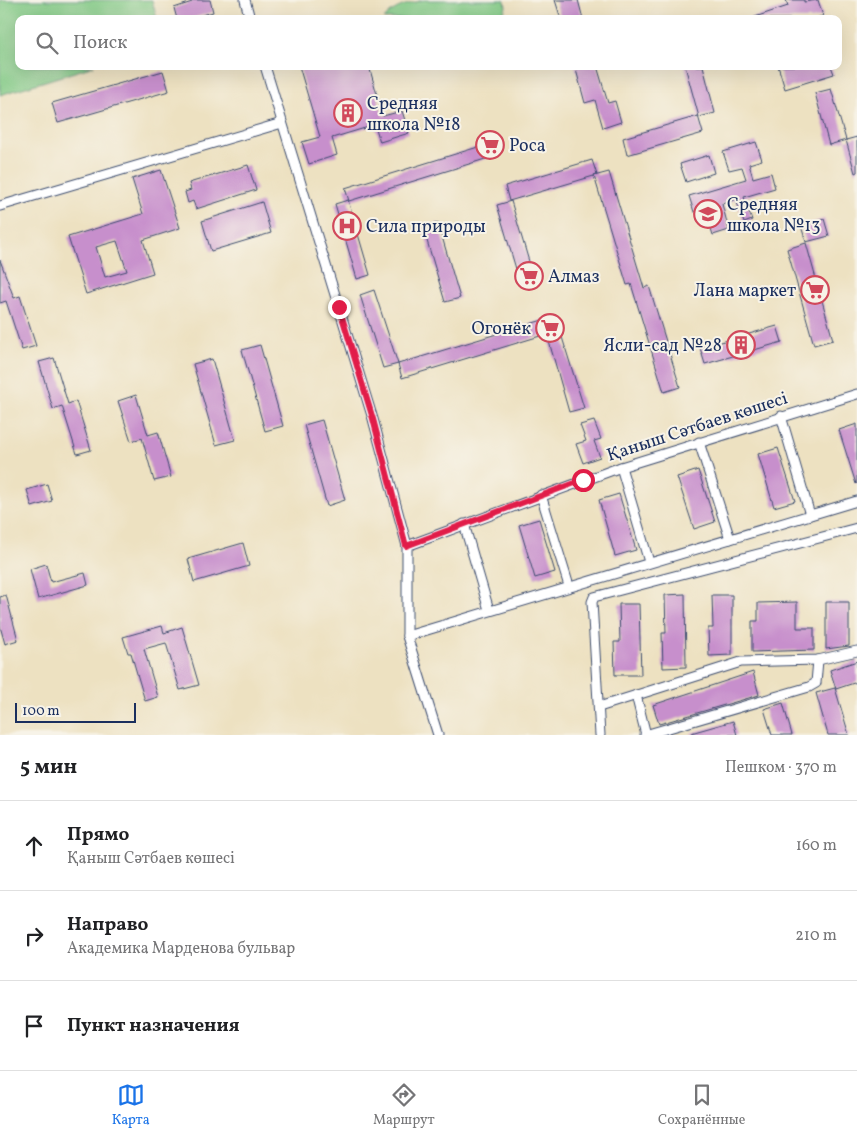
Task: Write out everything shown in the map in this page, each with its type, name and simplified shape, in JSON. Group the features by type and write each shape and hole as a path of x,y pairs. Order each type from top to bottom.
{"street":[{"path":"245,0 249,15"},
{"path":"266,70 373,419 406,546 407,636 438,735"},
{"path":"0,206 282,123"},
{"name":"Қаныш Сәтбаев көшесі","path":"406,546 622,466 857,394"},
{"path":"781,416 810,516"},
{"path":"699,442 730,539"},
{"path":"622,466 649,562"},
{"path":"541,495 569,586"},
{"path":"407,636 857,501"},
{"path":"464,524 489,610"},
{"path":"600,735 592,602 594,598 857,528"},
{"path":"599,707 741,662 818,660 857,651"},
{"path":"636,695 646,735 810,687 816,683 818,660"}],"green space":[{"path":"0,0 152,0 156,15 15,15 15,70 81,70 0,95"},
{"path":"423,0 505,0 506,7 503,15 388,15 397,8"}],"building":[{"path":"192,0 210,0 213,12 203,15 176,15 174,8 192,2"},
{"path":"555,0 578,0 582,15 560,15"},
{"path":"786,0 804,0 804,2 818,0 823,15 761,15 788,6"},
{"name":"Средняя школа №18","path":"300,70 370,70 383,116 402,111 409,133 380,142 375,125 332,138 337,155 309,164 302,142 320,137"},
{"path":"576,70 598,70 608,103 615,101 621,122 603,128 595,100 585,103"},
{"path":"686,70 704,70 715,113 699,117"},
{"path":"779,70 832,70 834,74 785,89"},
{"path":"163,71 169,91 58,123 52,103"},
{"path":"831,89 846,140 829,145 815,93"},
{"path":"698,116 703,133 627,155 623,138"},
{"path":"857,137 857,172 855,173 846,140"},
{"path":"756,142 762,160 749,164 753,178 771,173 775,188 744,197 752,220 744,223 736,199 722,204 729,230 713,235 705,209 694,212 689,196 746,179 742,167 729,170 723,152"},
{"path":"491,143 495,156 349,201 345,188"},
{"path":"709,155 714,173 686,182 680,164"},
{"path":"592,160 597,175 509,201 505,186"},
{"path":"248,165 256,190 196,209 193,201 188,203 185,192 191,190 189,183"},
{"path":"161,170 180,228 143,240 153,273 86,294 68,237 143,214 132,179","holes":["117,241 127,271 105,277 96,247"]},
{"path":"609,172 644,288 649,286 680,387 664,392 631,284 627,285 594,176"},
{"path":"348,200 370,275 357,279 335,204"},
{"path":"511,201 533,275 519,279 497,205"},
{"path":"262,202 271,233 211,251 202,221"},
{"path":"824,219 829,236 806,242 801,226"},
{"path":"438,223 460,298 445,302 423,227"},
{"path":"806,243 833,340 814,345 787,249"},
{"path":"0,260 14,298 20,296 36,346 22,350 6,301 0,303"},
{"path":"374,290 398,364 383,368 360,295"},
{"path":"546,319 550,333 402,378 398,364"},
{"name":"Ясли-сад №28","path":"777,326 782,342 705,364 700,348"},
{"path":"561,334 584,408 569,412 548,338"},
{"path":"260,345 283,426 265,431 242,350"},
{"path":"54,358 68,404 76,401 91,450 77,454 62,406 53,409 39,362"},
{"path":"212,359 235,440 216,445 193,364"},
{"path":"136,395 148,435 158,432 171,477 154,481 142,438 131,441 118,401"},
{"path":"322,420 345,500 327,506 304,425"},
{"path":"594,421 601,439 594,441 600,457 583,463 576,444 586,441 580,425"},
{"path":"857,424 857,483 856,484 839,430"},
{"path":"778,448 795,501 774,507 758,454"},
{"path":"698,470 715,522 694,529 677,477"},
{"path":"47,484 52,501 32,507 27,490"},
{"path":"619,494 636,550 615,556 599,500"},
{"path":"539,519 555,572 535,578 519,525"},
{"path":"243,543 249,566 194,582 188,559"},
{"path":"46,564 51,582 85,573 88,585 38,599 30,569"},
{"path":"685,594 686,667 663,668 662,633 666,633 665,595"},
{"path":"6,595 18,640 5,644 0,626 0,597"},
{"path":"712,595 732,595 732,655 709,656 708,628 713,628"},
{"path":"797,602 797,628 814,628 814,650 752,652 752,621 758,621 758,603"},
{"path":"826,602 849,602 849,646 826,649"},
{"path":"619,604 639,604 641,675 615,675 614,642 620,642"},
{"path":"162,626 164,633 182,627 199,685 180,690 166,643 144,649 158,697 145,701 131,653 128,653 123,637"},
{"path":"857,661 857,682 836,689 830,670"},
{"path":"753,672 759,695 659,724 653,705"},
{"path":"835,688 849,735 828,735 816,693"},
{"path":"783,703 792,735 772,735 764,709"},
{"path":"733,721 737,735 692,735 691,733"}],"place":[{"name":"Средняя школа №18","path":"348,113"},
{"name":"Роса","path":"490,145"},
{"name":"Средняя школа №13","path":"708,214"},
{"name":"Сила природы","path":"347,226"},
{"name":"Алмаз","path":"529,276"},
{"name":"Лана маркет","path":"815,290"},
{"name":"Огонёк","path":"550,328"},
{"name":"Ясли-сад №28","path":"741,345"}],"route":[{"path":"339,307 373,419 406,546 583,480"}]}
